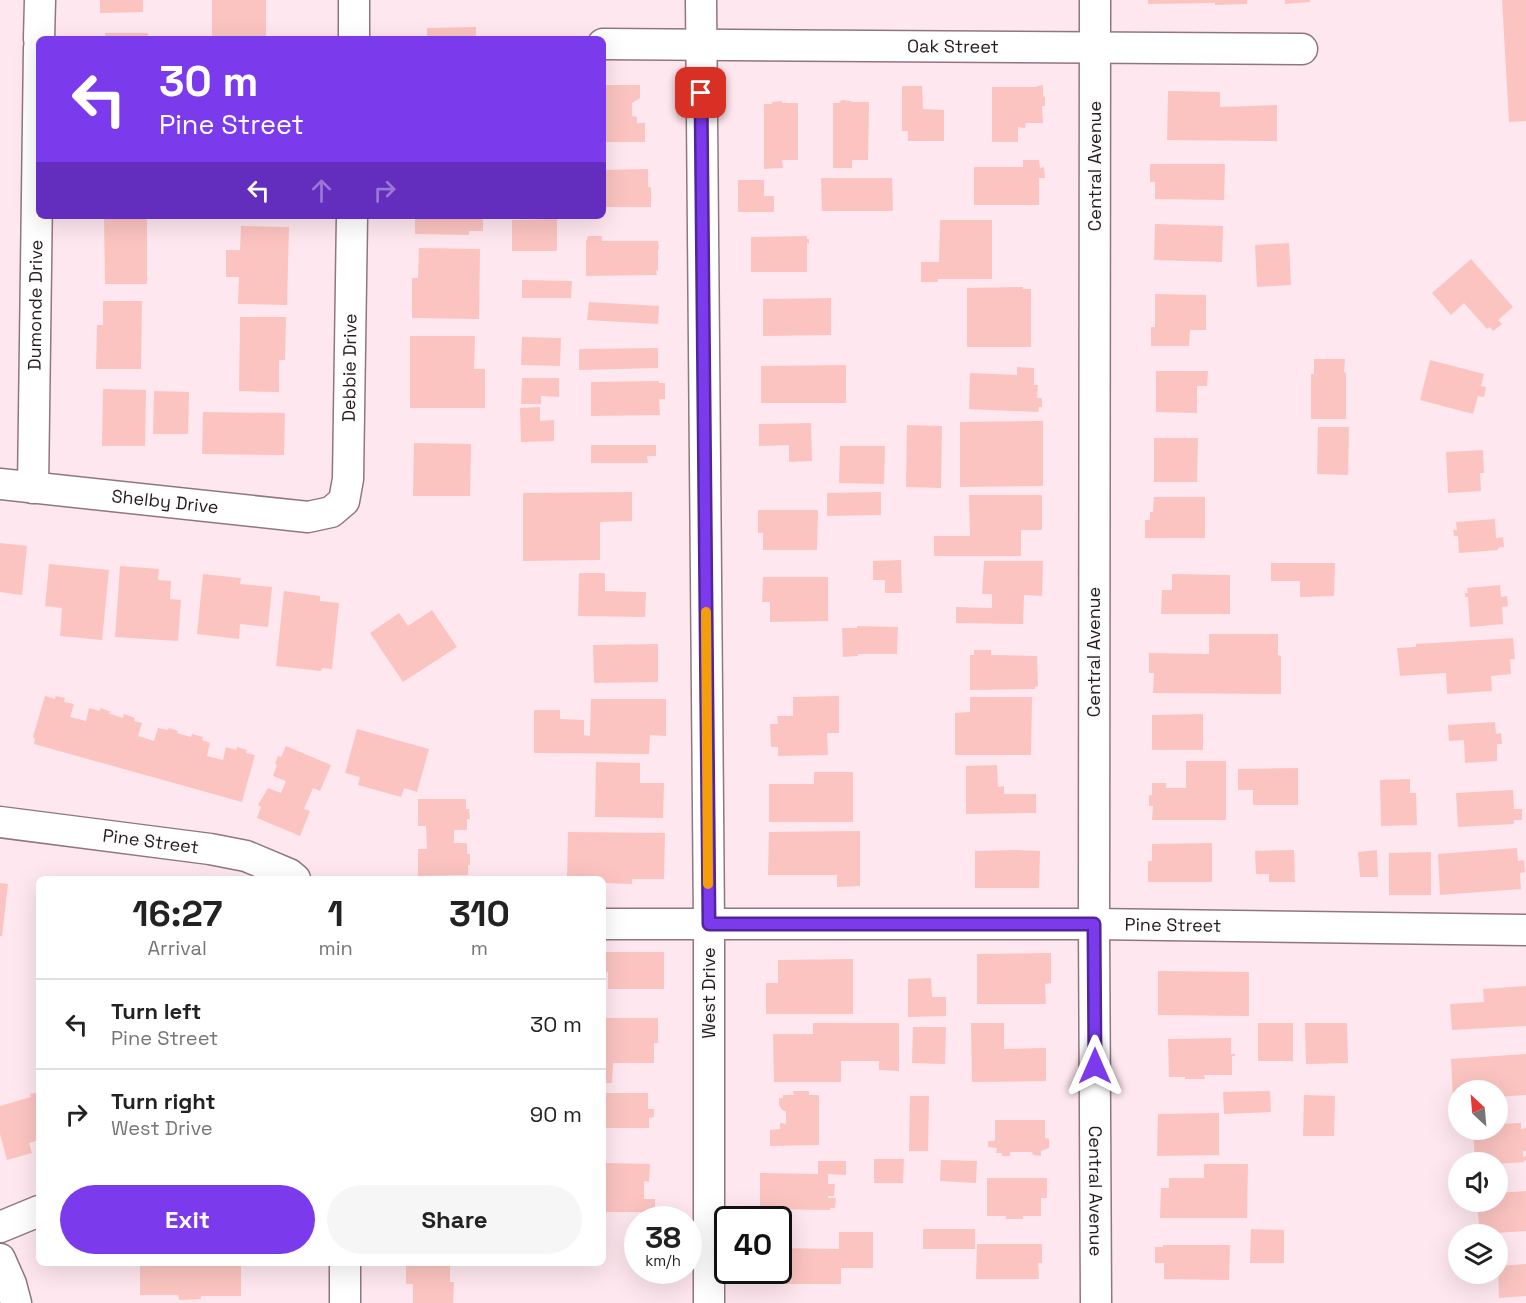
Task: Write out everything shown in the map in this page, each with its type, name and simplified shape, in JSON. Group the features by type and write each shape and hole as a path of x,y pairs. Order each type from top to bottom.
{"street":[{"path":"39,36 40,0"},
{"path":"354,0 354,36"},
{"name":"West Drive","path":"700,0 709,924 709,1303"},
{"name":"Central Avenue","path":"1095,0 1096,1303"},
{"name":"Oak Street","path":"606,44 1302,49"},
{"name":"Dumonde Drive","path":"33,488 37,219"},
{"name":"Debbie Drive","path":"331,512 344,501 348,479 352,219"},
{"name":"Shelby Drive","path":"0,484 308,517 331,512"},
{"name":"Pine Street","path":"0,822 210,849 246,856 291,876"},
{"name":"Pine Street","path":"606,924 1094,924 1526,930"},
{"path":"0,1227 36,1212"},
{"path":"0,1259 16,1303"},
{"path":"345,1266 345,1303"}],"building":[{"path":"100,0 143,0 143,12 100,13"},
{"path":"212,0 266,0 266,36 212,36"},
{"path":"1148,0 1247,0 1247,4 1148,4"},
{"path":"1285,0 1310,0 1310,2 1285,4"},
{"path":"1502,0 1526,0 1526,121 1509,122"},
{"path":"476,27 476,36 427,36 427,28"},
{"path":"105,33 148,33 148,36 105,36"},
{"path":"606,85 640,85 640,98 632,103 632,116 637,117 637,123 645,123 645,142 606,142"},
{"path":"1043,85 1045,106 1042,106 1043,123 1026,123 1025,128 1018,127 1018,142 992,142 992,87"},
{"path":"902,86 922,86 923,109 944,110 944,141 908,141 908,131 902,131"},
{"path":"1168,91 1220,92 1220,107 1277,105 1277,141 1167,140"},
{"path":"841,100 869,102 868,160 852,160 852,168 833,168 833,103 840,103"},
{"path":"782,101 782,103 798,103 798,160 782,160 783,168 764,169 764,104"},
{"path":"1023,160 1039,160 1040,168 1044,167 1045,178 1039,178 1039,205 974,205 974,167 1023,167"},
{"path":"1150,164 1225,164 1224,200 1155,199 1155,182 1150,182"},
{"path":"648,169 651,207 606,207 606,170"},
{"path":"821,178 892,178 893,211 822,211"},
{"path":"738,180 764,180 764,196 774,196 774,212 738,212"},
{"path":"104,219 147,219 147,284 105,284"},
{"path":"415,219 483,219 483,231 469,231 469,235 415,234"},
{"path":"557,219 557,251 512,251 512,220"},
{"path":"940,220 992,220 992,279 938,279 938,282 921,282 921,262 939,262"},
{"path":"1155,224 1223,226 1222,262 1154,260"},
{"path":"241,226 289,227 287,305 238,304 239,277 226,277 226,250 240,250"},
{"path":"588,236 602,236 602,241 658,241 657,275 586,276"},
{"path":"807,236 809,244 807,242 807,272 751,272 751,237"},
{"path":"1289,243 1291,285 1257,287 1255,245"},
{"path":"419,248 480,249 479,319 412,318 412,278 418,278"},
{"path":"1471,259 1513,307 1498,320 1502,324 1493,331 1490,327 1487,329 1464,303 1451,315 1432,293"},
{"path":"522,280 572,281 571,298 522,298"},
{"path":"1023,287 1023,289 1031,289 1031,347 967,347 967,288"},
{"path":"1155,294 1206,295 1206,330 1190,330 1189,346 1151,346 1151,327 1155,327"},
{"path":"831,298 831,335 763,336 763,299"},
{"path":"103,301 142,301 141,369 96,369 97,325 103,325"},
{"path":"589,302 659,306 658,324 587,320"},
{"path":"240,317 286,317 285,360 279,360 279,392 239,391"},
{"path":"410,336 475,336 474,369 485,369 485,408 410,408"},
{"path":"522,337 561,338 560,366 521,365"},
{"path":"658,348 658,368 579,370 579,349"},
{"path":"1314,359 1345,359 1346,419 1311,419 1311,374 1314,374"},
{"path":"1430,360 1484,374 1481,386 1486,387 1484,397 1478,396 1473,414 1420,400"},
{"path":"846,365 846,403 761,403 761,366"},
{"path":"1017,367 1034,368 1034,385 1038,385 1037,398 1042,398 1042,407 1039,407 1038,412 969,409 970,373 1017,375"},
{"path":"1156,371 1208,371 1207,386 1197,386 1197,413 1156,412"},
{"path":"522,378 559,378 559,397 541,396 541,404 521,404"},
{"path":"659,381 659,383 665,383 665,399 659,399 660,415 591,416 591,382"},
{"path":"103,389 146,390 145,446 102,446"},
{"path":"154,391 189,392 188,434 153,434"},
{"path":"540,407 540,421 554,420 554,441 521,442 520,408"},
{"path":"203,412 285,413 284,455 202,454"},
{"path":"1043,421 1043,486 960,487 960,422"},
{"path":"811,423 812,461 789,462 789,445 759,446 759,424"},
{"path":"907,425 942,426 941,488 906,487"},
{"path":"1318,427 1349,427 1348,475 1317,474"},
{"path":"1154,438 1198,438 1197,482 1154,482"},
{"path":"414,443 471,444 470,496 413,496"},
{"path":"591,445 656,445 656,456 647,456 648,463 591,463"},
{"path":"840,446 885,446 884,484 839,483"},
{"path":"1483,450 1484,473 1480,473 1481,491 1448,493 1446,452"},
{"path":"632,492 632,521 600,522 600,560 523,561 523,493"},
{"path":"881,492 881,515 827,516 827,493"},
{"path":"969,495 1042,495 1042,530 1021,530 1021,556 934,556 934,536 970,536"},
{"path":"1154,497 1205,497 1205,538 1145,538 1145,520 1150,520"},
{"path":"758,510 818,510 817,550 763,550 763,533 758,533"},
{"path":"1495,519 1496,538 1503,537 1504,547 1498,550 1459,553 1458,536 1454,536 1453,530 1457,530 1456,522"},
{"path":"0,543 27,546 22,595 0,592"},
{"path":"901,560 902,593 885,593 885,580 873,580 873,561"},
{"path":"984,561 1043,561 1042,596 1024,595 1023,624 956,623 956,607 992,608 992,594 982,594"},
{"path":"1271,563 1335,563 1334,596 1300,597 1300,581 1271,581"},
{"path":"49,564 109,570 102,640 60,636 62,608 45,606"},
{"path":"120,566 159,569 158,580 171,581 170,599 181,600 178,641 115,637"},
{"path":"579,573 605,573 605,591 646,592 645,617 578,616"},
{"path":"203,574 241,578 240,584 272,587 268,627 240,624 239,639 197,634"},
{"path":"1172,574 1230,575 1230,614 1161,614 1162,590 1172,590"},
{"path":"763,577 828,577 828,621 770,622 770,602 762,602"},
{"path":"1500,585 1501,597 1507,596 1508,606 1502,607 1503,624 1470,627 1468,597 1465,597 1465,593 1468,593 1467,588"},
{"path":"284,591 320,596 320,601 339,603 332,669 322,668 321,671 276,666"},
{"path":"432,610 457,647 403,682 370,633 399,613 408,626"},
{"path":"857,626 898,627 897,654 858,654 858,656 843,657 842,628 857,628"},
{"path":"1209,634 1278,634 1278,655 1281,656 1281,694 1153,693 1154,673 1149,673 1149,653 1209,654"},
{"path":"1513,638 1515,659 1510,659 1511,674 1491,676 1492,691 1447,694 1446,673 1400,676 1397,648 1416,647 1416,644"},
{"path":"658,644 658,682 594,683 593,645"},
{"path":"974,650 991,650 991,655 1037,656 1038,686 1035,689 970,690 970,655 974,655"},
{"path":"45,696 55,699 56,696 65,698 64,702 74,704 70,717 86,721 89,708 100,711 100,708 123,718 124,714 135,718 134,721 142,723 138,736 154,741 158,728 168,730 169,728 191,737 192,734 203,737 202,740 210,743 207,756 223,760 226,747 247,750 246,753 255,755 242,802 34,744 33,737"},
{"path":"839,696 839,733 827,733 828,755 778,756 778,747 771,747 770,724 778,724 777,716 793,716 793,697"},
{"path":"970,697 1032,697 1031,755 955,755 955,713 970,712"},
{"path":"591,699 666,699 666,736 650,735 649,754 534,753 534,710 560,710 560,719 584,720 584,735 590,736"},
{"path":"1203,714 1203,750 1152,750 1152,715"},
{"path":"1495,722 1496,734 1501,733 1502,744 1497,744 1497,761 1465,763 1464,740 1449,741 1448,725"},
{"path":"357,729 429,749 417,792 404,788 401,797 358,785 360,777 345,773"},
{"path":"286,746 331,765 320,791 313,788 304,809 310,811 300,836 257,818 261,807 258,805 268,788 281,793 286,781 273,776 278,756 281,757"},
{"path":"1186,761 1226,761 1226,820 1152,820 1153,806 1149,806 1149,795 1152,795 1152,783 1166,783 1166,788 1186,788"},
{"path":"596,762 640,763 640,783 664,783 663,818 595,817"},
{"path":"997,765 998,787 1004,786 1004,794 1036,794 1036,813 966,814 966,766"},
{"path":"1298,768 1298,805 1253,805 1253,790 1238,790 1238,769"},
{"path":"814,772 853,772 853,822 769,822 769,784 814,784"},
{"path":"1410,779 1410,793 1416,793 1417,825 1381,826 1380,780"},
{"path":"1513,790 1514,809 1522,809 1522,820 1514,820 1514,824 1458,827 1456,793"},
{"path":"418,799 466,799 466,809 469,809 470,819 467,819 467,830 454,830 454,843 467,843 467,854 470,854 468,875 418,876 418,849 427,849 426,826 418,826"},
{"path":"860,831 860,886 837,887 837,875 768,875 769,832"},
{"path":"568,832 665,833 664,879 632,879 632,884 606,883 606,876 567,876"},
{"path":"1212,843 1212,882 1148,882 1148,861 1152,861 1152,844"},
{"path":"1517,848 1518,861 1524,860 1525,872 1520,873 1521,889 1440,895 1438,854"},
{"path":"1294,850 1295,882 1269,882 1269,874 1256,874 1255,851"},
{"path":"1377,850 1378,877 1360,877 1358,852"},
{"path":"975,851 1040,851 1039,888 975,888"},
{"path":"1431,852 1431,895 1389,895 1389,853"},
{"path":"0,883 8,884 2,936 0,936"},
{"path":"606,952 664,952 664,989 608,989 608,972 606,972"},
{"path":"1051,953 1051,983 1045,984 1046,1004 977,1004 977,954"},
{"path":"853,959 853,1014 766,1014 766,983 778,983 778,960"},
{"path":"1158,971 1249,972 1249,1016 1158,1015"},
{"path":"931,978 932,997 946,997 946,1016 908,1017 908,979"},
{"path":"1526,986 1526,1026 1452,1030 1450,1004 1484,1002 1483,989"},
{"path":"606,1018 658,1018 658,1043 654,1043 654,1063 613,1063 612,1083 606,1083"},
{"path":"813,1023 899,1023 899,1071 879,1070 879,1061 841,1061 841,1082 774,1082 773,1034 813,1034"},
{"path":"971,1023 1004,1023 1004,1049 1046,1048 1046,1081 972,1082"},
{"path":"1258,1023 1293,1023 1293,1061 1258,1061"},
{"path":"1305,1023 1347,1023 1348,1063 1306,1064"},
{"path":"913,1027 946,1027 945,1064 912,1063"},
{"path":"1231,1038 1231,1054 1235,1054 1232,1056 1232,1075 1204,1075 1205,1079 1169,1077 1168,1039"},
{"path":"1526,1054 1526,1095 1508,1096 1508,1080 1452,1080 1451,1059"},
{"path":"793,1091 809,1091 809,1095 819,1095 819,1145 770,1146 770,1130 780,1129 780,1123 786,1124 786,1111 783,1111 779,1105 779,1098 783,1098 783,1095 794,1095"},
{"path":"1270,1091 1271,1112 1224,1114 1223,1092"},
{"path":"36,1093 36,1141 29,1143 32,1153 7,1160 0,1134 0,1106 31,1097 30,1094"},
{"path":"606,1093 648,1093 648,1109 654,1109 654,1117 649,1118 649,1128 606,1128"},
{"path":"1304,1095 1335,1096 1334,1136 1303,1136"},
{"path":"910,1096 929,1096 928,1151 909,1151"},
{"path":"1219,1113 1219,1155 1157,1156 1158,1114"},
{"path":"995,1120 1045,1120 1045,1138 1049,1139 1049,1148 1041,1151 1041,1156 1033,1155 1032,1152 1010,1152 1010,1156 996,1153 997,1148 988,1147 988,1141 995,1141"},
{"path":"1521,1123 1521,1129 1526,1128 1526,1151 1523,1151 1523,1157 1526,1156 1526,1160 1524,1162 1508,1163 1508,1152 1474,1152 1474,1140 1508,1140 1508,1124"},
{"path":"874,1159 904,1159 903,1183 874,1183"},
{"path":"941,1160 977,1161 976,1183 940,1181"},
{"path":"818,1161 846,1161 846,1175 828,1174 828,1184 835,1184 834,1196 828,1196 828,1198 836,1198 835,1208 830,1208 830,1210 792,1209 792,1206 760,1206 760,1173 818,1174"},
{"path":"606,1163 650,1164 649,1182 644,1181 644,1199 655,1199 655,1206 624,1206 624,1212 606,1212"},
{"path":"1204,1164 1248,1164 1247,1218 1160,1218 1161,1188 1169,1188 1169,1178 1204,1178"},
{"path":"987,1178 1047,1178 1047,1198 1041,1198 1041,1216 1006,1219 1006,1216 987,1216"},
{"path":"1526,1191 1526,1231 1508,1232 1508,1224 1479,1224 1478,1212 1508,1212 1508,1192"},
{"path":"923,1229 975,1229 975,1249 923,1249"},
{"path":"1251,1229 1284,1230 1284,1263 1250,1263"},
{"path":"839,1232 873,1232 873,1268 841,1268 841,1284 792,1284 792,1248 839,1249"},
{"path":"977,1244 1042,1244 1042,1263 1038,1263 1039,1279 976,1279"},
{"path":"1163,1245 1230,1245 1229,1280 1164,1279 1164,1263 1155,1263 1155,1247 1163,1247"},
{"path":"1526,1264 1526,1296 1499,1298 1499,1284 1508,1284 1508,1265"},
{"path":"140,1266 241,1266 241,1296 201,1296 201,1299 179,1300 178,1295 140,1295"},
{"path":"406,1266 450,1266 450,1282 454,1282 453,1303 413,1303 413,1284 406,1284"}],"slow traffic":[{"path":"706,612 708,884"}],"route":[{"path":"701,93 709,924 1094,924 1095,1066"}]}
